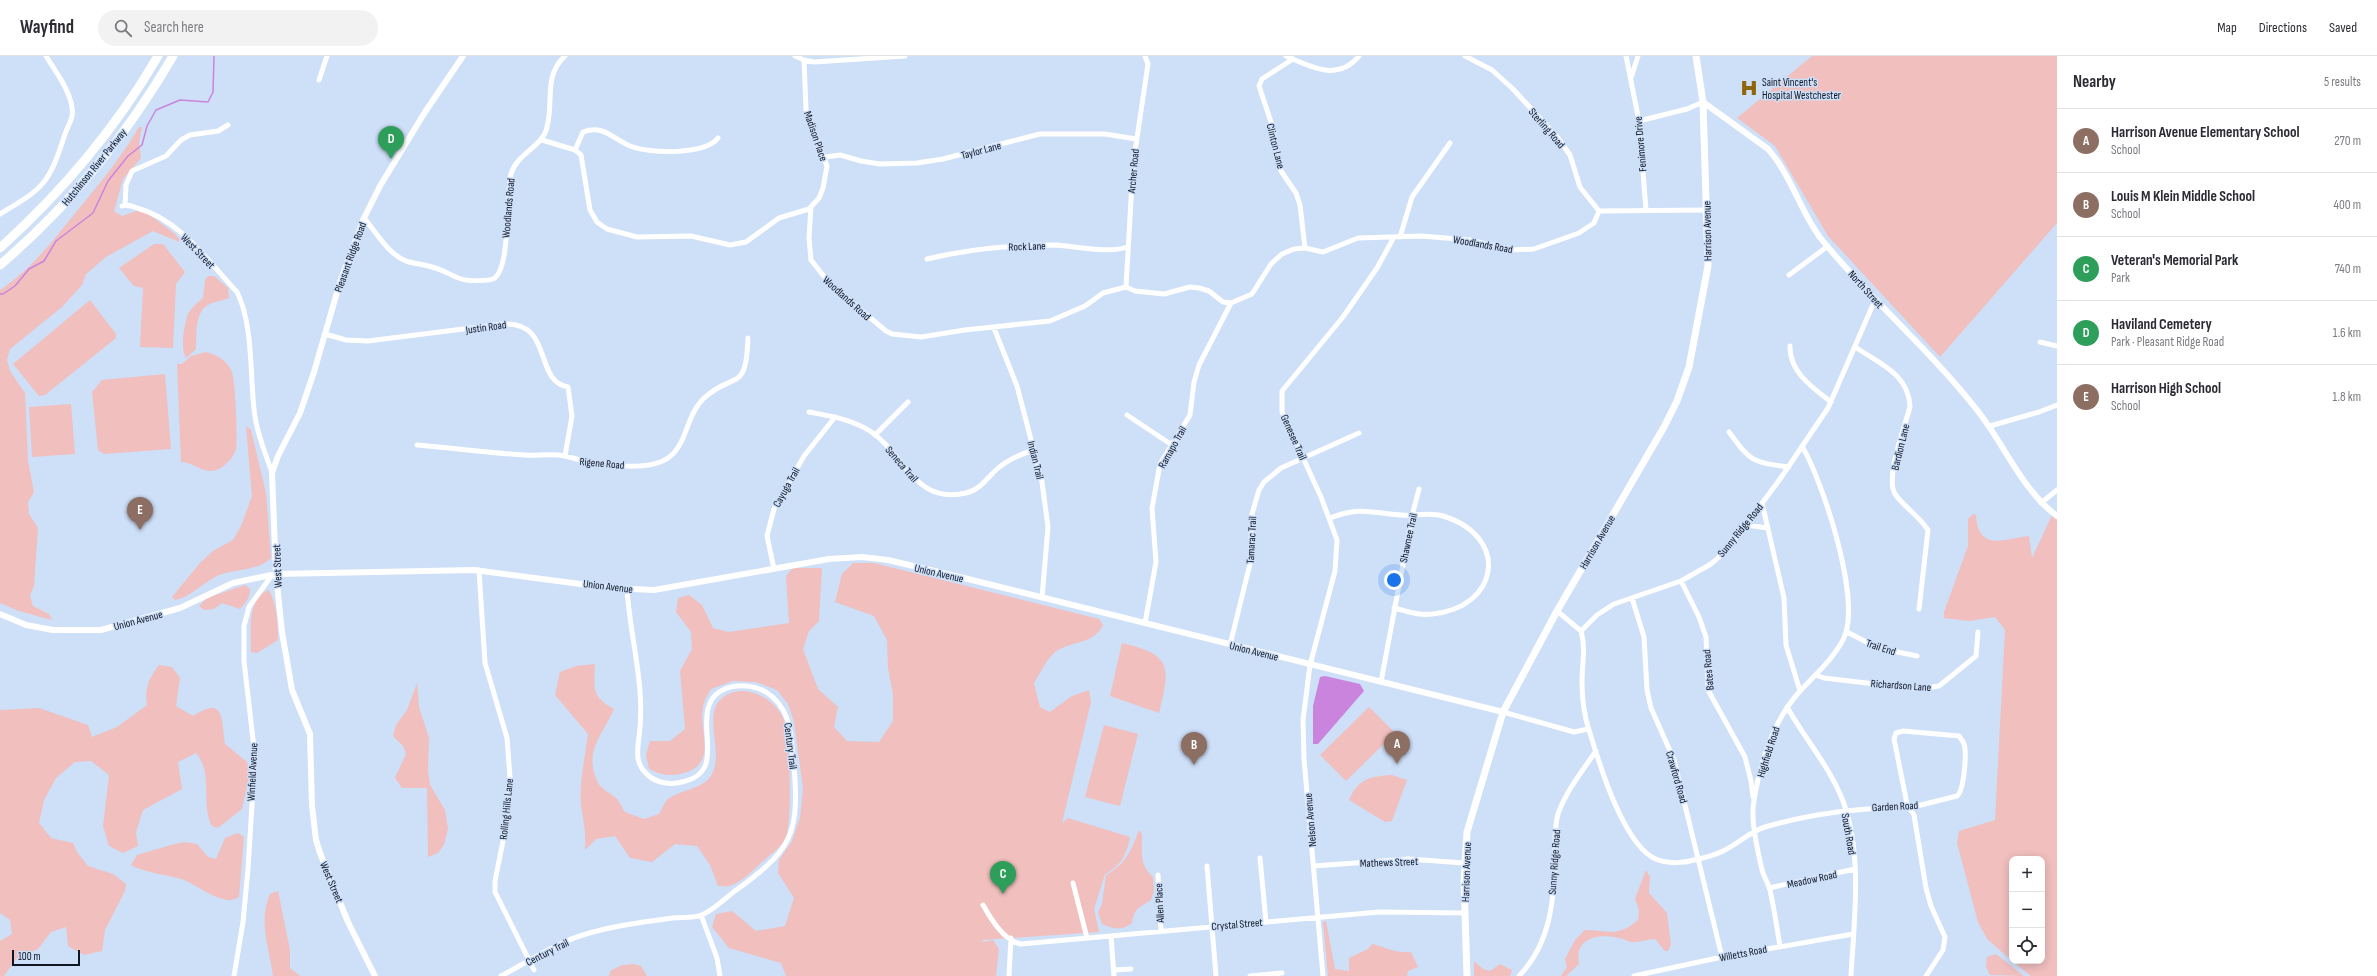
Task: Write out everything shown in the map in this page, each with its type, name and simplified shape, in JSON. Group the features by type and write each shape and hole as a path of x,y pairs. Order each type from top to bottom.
{"highway":[{"name":"Hutchinson River Parkway","path":"0,248 43,207 86,160 118,119 158,56"},
{"name":"Hutchinson River Parkway","path":"0,266 60,208 115,144 149,97 173,56"},
{"path":"0,273 43,231 60,208"}],"main road":[{"path":"1696,56 1703,102"},
{"name":"Harrison Avenue","path":"1467,976 1464,913 1464,863 1470,822 1503,712 1557,611 1664,427 1682,387 1689,367 1705,290 1708,266 1703,102"}],"street":[{"path":"0,214 30,197 43,184 54,166 73,116 70,99 46,56"},
{"path":"319,80 326,56"},
{"name":"Pleasant Ridge Road","path":"272,473 278,456 300,413 340,282 364,218 380,186 425,112 463,56"},
{"path":"565,56 556,66 549,87 549,118 542,140 575,150 580,155 588,202 594,219 607,229 623,235 637,237 691,236 724,245 738,245 754,238 779,218 811,207"},
{"path":"795,56 814,62 905,56"},
{"name":"Archer Road","path":"1126,287 1127,247 1136,139 1148,64 1145,56"},
{"path":"1286,56 1326,72 1346,67 1359,56"},
{"name":"Sterling Road","path":"1464,56 1492,70 1512,88 1558,138 1570,155 1580,188 1599,211"},
{"name":"Fenimore Drive","path":"1626,56 1639,121 1646,210"},
{"name":"Fenimore Drive","path":"1631,78 1638,56"},
{"name":"Clinton Lane","path":"1294,59 1262,79 1259,86 1272,124 1278,162 1281,171 1296,193 1300,205 1305,248"},
{"name":"Madison Place","path":"804,60 806,110 825,157 827,171 823,188 811,207"},
{"path":"1639,121 1686,109 1703,102"},
{"name":"North Street","path":"1703,102 1768,149 1776,158 1821,239 1875,300 1950,377 1990,426 2022,479 2041,503 2057,516"},
{"name":"West Street","path":"228,125 218,131 185,137 166,156 132,171 126,185 124,206 152,212 177,229 237,292 241,300 246,326 256,425 272,473 274,574 287,672 292,690 310,734 312,806 316,840 344,911 375,976"},
{"path":"575,150 583,132 590,129 602,130 630,146 652,151 693,150 709,146 718,138"},
{"name":"Taylor Lane","path":"825,157 840,155 861,162 880,164 917,163 943,159 1040,134 1105,134 1136,139"},
{"name":"Woodlands Road","path":"364,218 392,252 404,260 438,269 467,280 493,279 499,274 504,259 508,190 512,173 519,160 542,140"},
{"path":"1400,237 1412,197 1450,143"},
{"name":"Woodlands Road","path":"811,207 809,238 811,260 830,284 886,331 892,334 921,337 965,330 1050,321 1074,312 1103,293 1126,287 1135,291 1164,294 1190,287 1199,288 1209,291 1223,302 1231,303 1252,294 1264,273 1282,254 1294,249 1305,248 1323,252 1352,239 1394,237 1453,238 1481,242 1511,250 1534,249 1579,233 1594,223 1599,211"},
{"path":"1599,211 1707,210"},
{"name":"Genesee Trail","path":"1310,665 1335,571 1337,540 1330,518 1282,412 1282,391 1344,317 1377,268 1394,237"},
{"name":"Rock Lane","path":"927,259 1005,247 1054,245 1112,250 1127,247"},
{"path":"1789,275 1828,246"},
{"name":"Sunny Ridge Road","path":"1581,631 1597,615 1614,604 1681,581 1711,564 1728,549 1789,466 1831,402 1875,300"},
{"name":"Ramapo Trail","path":"1145,623 1156,562 1152,508 1154,490 1160,464 1190,415 1194,382 1199,365 1231,303"},
{"name":"Justin Road","path":"325,334 346,340 368,341 503,324 524,326 532,334 551,374 557,382 568,387 572,416 565,456"},
{"name":"Indian Trail","path":"994,328 1017,386 1042,482 1048,527 1042,598"},
{"name":"Rigene Road","path":"416,445 524,455 565,456 577,461 630,465 657,464 674,453 692,413 703,400 715,390 738,380 744,373 748,338"},
{"path":"2040,342 2057,346"},
{"path":"1790,346 1792,360 1798,372 1812,387 1831,402"},
{"name":"Bardion Lane","path":"1855,347 1896,373 1910,400 1910,407 1895,464 1893,481 1897,496 1928,530 1919,609"},
{"path":"874,435 908,402"},
{"path":"1990,426 2031,415 2057,405"},
{"name":"Seneca Trail","path":"809,412 850,421 874,435 920,484 936,493 945,495 969,493 982,485 997,468 1011,459 1034,450"},
{"path":"1127,415 1172,445"},
{"name":"Cayuga Trail","path":"774,569 767,536 774,509 804,456 835,417"},
{"path":"1729,432 1750,459 1764,464 1789,466"},
{"name":"Tamarac Trail","path":"1230,645 1250,564 1252,514 1256,496 1264,482 1275,472 1359,433"},
{"name":"Highfield Road","path":"1755,831 1753,802 1769,743 1779,720 1787,708 1843,641 1847,632 1849,619 1847,588 1839,546 1824,493 1811,460 1802,446"},
{"name":"Shawnee Trail","path":"1381,682 1412,516 1419,489"},
{"path":"2041,503 2057,490"},
{"path":"1762,503 1784,598 1786,645 1800,692"},
{"path":"1330,518 1346,512 1363,509 1412,516 1442,516 1462,524 1484,544 1489,554 1489,568 1482,589 1465,604 1443,613 1431,614 1414,614 1394,608"},
{"path":"1746,526 1768,528"},
{"name":"Union Avenue","path":"0,614 26,625 53,630 101,630 180,608 233,583 274,574 479,570 626,589 654,590 829,559 862,557 888,560 1145,623 1503,712 1574,732 1588,729"},
{"name":"Rolling Hills Lane","path":"479,570 485,663 506,737 510,777 510,796 495,881 495,892 531,960 536,976"},
{"name":"Winfield Avenue","path":"234,976 243,922 255,757 244,661 244,626 249,607 274,574"},
{"name":"Bates Road","path":"1681,581 1699,617 1706,637 1708,690 1745,756 1751,781 1753,802"},
{"name":"Century Trail","path":"501,976 580,936 607,928 701,916 775,859 791,835 796,791 788,720 782,706 766,692 746,686 732,686 716,696 709,704 707,719 708,753 704,770 694,778 678,783 663,782 649,777 638,763 642,707 628,618 626,589"},
{"name":"Crawford Road","path":"1632,598 1644,637 1647,690 1651,708 1674,760 1722,957"},
{"path":"1557,611 1581,631 1583,653 1582,683 1588,729 1619,814 1644,851 1658,860 1671,863 1699,859 1723,851 1755,831 1762,871 1770,888 1780,946"},
{"name":"Trail End","path":"1847,632 1878,648 1917,656"},
{"name":"Richardson Lane","path":"1816,675 1839,680 1918,689 1934,688 1976,656 1978,632"},
{"name":"Nelson Avenue","path":"1310,665 1303,720 1304,759 1323,974"},
{"name":"South Road","path":"1787,708 1827,767 1846,811 1850,827 1855,869 1851,976"},
{"name":"Garden Road","path":"1755,831 1810,816 1864,808 1908,807 1924,805 1960,794 1965,748 1964,742 1959,736 1944,733 1903,731 1896,733 1894,742 1908,807"},
{"name":"Sunny Ridge Road","path":"1520,976 1532,962 1548,925 1554,882 1558,814 1580,774 1596,751"},
{"path":"1908,807 1914,815 1931,906 1945,937 1942,950 1926,976"},
{"path":"1260,858 1266,922"},
{"name":"Mathews Street","path":"1314,866 1409,860 1464,863"},
{"path":"1207,866 1216,976"},
{"name":"Meadow Road","path":"1770,888 1855,869"},
{"name":"Allen Place","path":"1158,875 1161,931"},
{"path":"1073,883 1087,938"},
{"path":"983,905 993,922 1011,938 1009,976"},
{"name":"Crystal Street","path":"1011,938 1021,944 1212,926 1407,911 1464,913"},
{"path":"701,916 717,958 720,976"},
{"name":"Willetts Road","path":"1634,976 1722,957 1853,934"},
{"path":"1111,936 1114,973 1131,969"},
{"path":"1250,976 1282,973"}],"shaded area":[{"path":"1812,56 2057,56 2057,223 1940,357 1828,236 1775,146 1737,118"},
{"path":"139,127 142,127 139,142 141,158 123,179 114,211 122,216 142,209 175,234 179,239 179,242 153,231 106,257 86,274 82,285 62,307 10,349 7,360 10,371 25,393 28,461 34,492 28,502 29,514 38,528 34,586 30,596 33,606 49,614 52,620 19,611 0,603 0,290 22,273 51,243 110,170"},
{"path":"154,244 163,244 185,272 176,284 173,348 140,347 143,288 134,286 119,268"},
{"path":"208,276 214,276 228,288 229,298 210,304 200,313 197,325 196,349 186,358 183,343 184,330 188,314 191,309 203,298 205,280"},
{"path":"90,300 116,334 116,338 45,395 39,396 13,364"},
{"path":"206,352 221,359 227,364 232,372 237,443 234,454 228,462 221,468 209,471 181,462 177,364 182,364 191,356"},
{"path":"165,374 171,449 104,454 98,450 92,392 102,380"},
{"path":"71,404 75,454 32,457 29,407"},
{"path":"246,426 251,430 266,493 271,558 259,566 229,572 215,577 191,593 175,600 172,597 200,563 213,551 233,540 241,526 252,496"},
{"path":"2053,513 2057,516 2057,976 2031,976 2016,964 2045,964 2045,856 2009,856 2009,958 1987,939 1978,922 1957,843 1959,831 1995,820 2005,630 1995,617 1969,621 1944,618 1944,612 1968,546 1968,519 1973,514 1976,515 1978,527 1987,539 2002,540 2029,536 2032,558"},
{"path":"853,563 874,563 1099,619 1103,625 1099,632 1087,640 1066,647 1053,654 1045,664 1034,683 1040,707 1050,712 1072,696 1089,690 1091,702 1062,823 1068,818 1130,837 1127,849 1122,859 1111,871 1105,874 1094,909 1099,932 983,940 983,942 993,940 999,949 996,976 786,976 781,963 729,948 712,927 716,914 732,911 756,931 785,926 794,898 778,873 779,860 792,841 800,818 803,789 794,722 788,704 777,690 756,682 733,681 711,689 706,697 702,712 704,753 701,761 695,768 684,773 670,775 657,773 649,769 646,755 650,741 670,741 685,729 680,671 692,649 691,632 676,612 678,598 689,595 702,605 713,628 729,632 789,623 786,576 793,568 822,568 819,621 809,631 803,649 818,689 838,707 834,727 847,741 879,742 893,721 893,695 888,668 887,640 874,616 835,602 842,574"},
{"path":"245,585 250,589 250,594 240,609 222,603 214,609 204,610 199,606 207,598"},
{"path":"269,590 274,602 278,627 278,640 257,653 251,652 251,617 253,608 256,600"},
{"path":"1122,643 1151,653 1159,658 1164,665 1166,674 1165,684 1159,713 1110,696"},
{"path":"595,664 594,680 598,696 601,700 614,709 593,753 592,762 594,772 599,785 617,799 625,812 644,819 659,814 668,799 703,784 711,776 715,767 716,757 713,716 715,708 720,700 728,694 737,691 746,691 765,698 779,711 784,720 788,743 790,800 788,832 780,847 753,871 734,885 718,886 710,865 697,846 675,844 652,862 630,858 615,836 596,839 585,850 581,788 588,734 555,695 560,672 576,666"},
{"path":"159,665 172,667 180,678 176,706 193,716 203,710 211,708 216,709 220,713 225,744 247,762 250,773 242,809 218,828 212,826 207,808 206,779 201,761 196,753 178,762 182,789 143,810 136,832 138,846 123,853 109,846 103,826 109,775 91,761 75,762 56,778 44,800 39,823 51,838 73,843 77,852 88,866 113,874 126,884 125,891 105,930 102,951 84,955 68,946 66,927 51,932 38,949 17,958 4,976 0,976 0,941 12,934 10,920 0,913 0,710 39,708 88,725 92,737 117,727 147,705 146,694 148,684 152,674"},
{"path":"1325,676 1360,684 1364,691 1318,744 1313,744 1313,706 1320,677"},
{"path":"417,683 419,707 429,738 428,771 430,785 445,810 448,829 444,845 438,853 428,857 427,788 402,788 395,778 406,754 403,746 393,736 396,725 407,710"},
{"path":"1369,707 1395,733 1346,781 1320,755"},
{"path":"1104,725 1138,734 1120,806 1085,797"},
{"path":"1392,775 1407,780 1392,821 1385,822 1349,800 1356,787 1366,780 1377,776"},
{"path":"1139,830 1142,834 1143,863 1145,868 1153,877 1154,891 1151,900 1136,911 1132,923 1121,928 1110,927 1102,924 1098,912 1102,904 1106,875 1113,871 1127,856"},
{"path":"238,833 244,837 239,897 233,900 221,899 184,880 150,872 131,865 137,855 184,842 197,844 208,857 216,859 225,838"},
{"path":"1646,870 1650,877 1649,893 1667,913 1671,945 1668,951 1665,951 1655,939 1630,942 1622,938 1603,936 1596,937 1589,939 1580,948 1578,955 1579,964 1566,976 1561,976 1567,967 1565,959 1575,940 1585,930 1606,932 1618,931 1631,926 1638,920 1639,910 1635,899"},
{"path":"278,891 290,950 290,968 300,976 273,976 266,935 265,915 270,894"},
{"path":"1326,921 1335,969 1349,971 1349,958 1368,949 1372,944 1396,951 1411,952 1418,967 1408,971 1407,976 1328,976 1323,922"},
{"path":"1996,954 2024,976 1990,975 1986,967 1987,957"},
{"path":"1474,961 1483,969 1490,971 1500,964 1512,970 1510,976 1474,976"},
{"path":"634,964 641,966 647,976 609,976 610,971 622,965"}],"waterway":[{"path":"0,294 3,294 15,286 29,269 44,261 56,241 93,213 108,181 128,156 142,145 147,126 156,110 180,100 208,102 213,92 214,56"}],"place":[{"name":"Saint Vincent's Hospital Westchester","path":"1749,88"},
{"name":"Haviland Cemetery","path":"391,159"},
{"name":"Harrison High School","path":"140,530"},
{"name":"Harrison Avenue Elementary School","path":"1397,764"},
{"name":"Louis M Klein Middle School","path":"1194,765"},
{"name":"Veteran's Memorial Park","path":"1003,894"}]}
